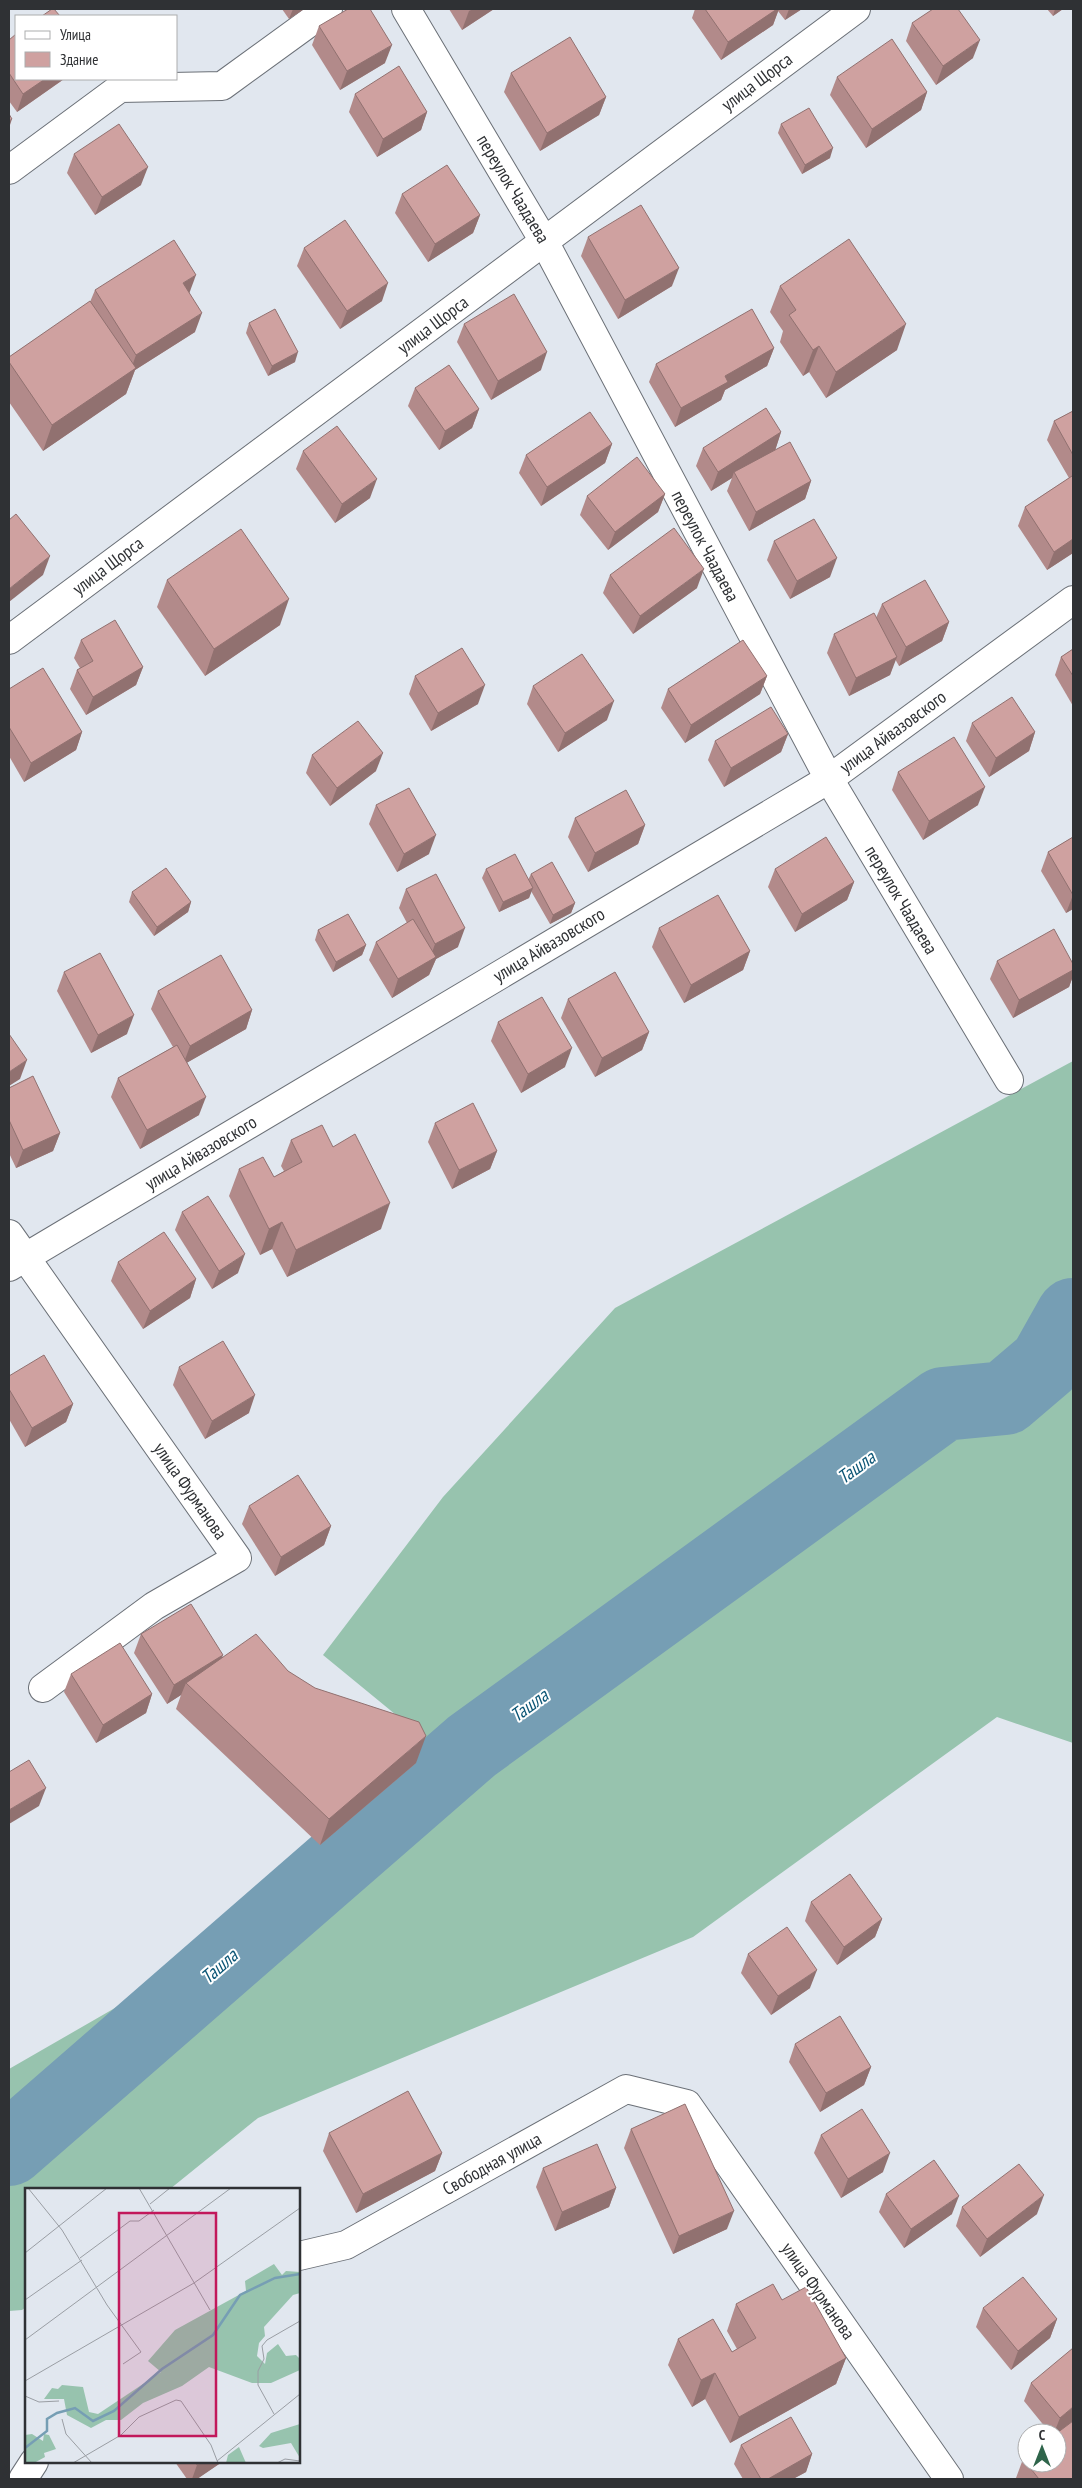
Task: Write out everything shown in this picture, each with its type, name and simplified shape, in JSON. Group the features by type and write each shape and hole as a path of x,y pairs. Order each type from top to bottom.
{"street":[{"path":"9,170 120,88 222,86 328,9"},
{"name":"переулок Чаадаева","path":"406,9 544,243 829,779 1009,1080"},
{"name":"улица Щорса","path":"9,640 544,243 758,80 856,9"},
{"name":"улица Айвазовского","path":"17,1262 829,779 1073,600"},
{"name":"улица Фурманова","path":"9,1234 17,1262 236,1558 154,1606 43,1688"},
{"name":"Свободная улица","path":"300,2256 346,2245 626,2089 687,2104"},
{"name":"улица Фурманова","path":"687,2104 949,2479"},
{"path":"23,2479 33,2463"}],"green space":[{"path":"1073,1061 1073,1743 997,1717 693,1937 258,2118 171,2188 25,2188 25,2308 22,2310 9,2311 9,2069 306,1898 468,1774 323,1655 443,1497 615,1308"}],"building":[{"path":"54,9 59,15 43,15"},
{"path":"348,9 370,9 392,45 347,71 319,26"},
{"path":"705,9 777,9 728,42"},
{"path":"933,9 958,9 980,40 943,66 912,23"},
{"path":"15,35 15,80 44,80 23,94 9,73 9,40"},
{"path":"570,37 606,97 547,133 511,73"},
{"path":"892,39 927,92 872,129 837,77"},
{"path":"399,66 427,112 383,139 355,94"},
{"path":"809,108 833,148 805,165 781,124"},
{"path":"119,124 148,167 102,197 74,154"},
{"path":"447,165 480,215 435,244 402,194"},
{"path":"641,205 679,268 625,300 588,237"},
{"path":"345,220 388,283 347,311 304,248"},
{"path":"849,239 906,324 836,372 819,346 813,350 789,315 796,310 780,286"},
{"path":"174,240 196,275 183,283 202,313 136,355 95,290"},
{"path":"514,294 547,352 498,381 464,324"},
{"path":"90,301 136,368 52,425 9,362 9,357"},
{"path":"275,309 298,352 272,366 249,323"},
{"path":"752,309 774,348 725,376 728,382 681,408 656,364"},
{"path":"449,365 479,409 445,431 415,388"},
{"path":"766,408 781,432 718,472 703,448"},
{"path":"1073,411 1073,455 1054,421"},
{"path":"590,412 612,444 547,487 526,455"},
{"path":"337,426 377,479 342,504 303,451"},
{"path":"790,442 811,481 756,512 734,472"},
{"path":"637,457 665,494 615,532 587,496"},
{"path":"1072,476 1073,539 1054,552 1025,507"},
{"path":"16,514 50,556 9,589 9,520"},
{"path":"814,519 837,558 797,581 774,541"},
{"path":"674,528 704,569 640,616 610,575"},
{"path":"241,529 289,599 214,649 167,580"},
{"path":"925,580 949,622 906,647 882,604"},
{"path":"874,613 897,657 856,678 834,634"},
{"path":"115,620 143,667 93,697 77,670 93,661 81,640"},
{"path":"743,640 767,676 691,725 668,689"},
{"path":"462,648 485,685 438,713 415,676"},
{"path":"1073,649 1073,676 1061,657"},
{"path":"582,654 614,701 565,733 533,686"},
{"path":"43,668 82,732 31,763 9,727 9,689"},
{"path":"1012,697 1035,732 996,758 972,723"},
{"path":"771,707 788,734 731,768 715,741"},
{"path":"358,721 383,753 337,788 312,755"},
{"path":"954,737 985,787 929,821 898,772"},
{"path":"409,788 436,835 404,854 376,805"},
{"path":"626,790 645,825 595,853 575,818"},
{"path":"826,837 854,882 802,914 775,869"},
{"path":"1073,837 1073,895 1048,852"},
{"path":"515,854 533,888 503,902 486,869"},
{"path":"552,862 575,903 553,915 531,874"},
{"path":"166,868 191,902 157,927 132,892"},
{"path":"436,874 465,928 435,944 406,889"},
{"path":"718,895 750,951 691,985 659,928"},
{"path":"348,914 366,945 336,962 318,930"},
{"path":"413,919 436,957 398,979 376,942"},
{"path":"1054,929 1073,964 1073,970 1019,1000 997,961"},
{"path":"100,953 134,1015 98,1035 64,972"},
{"path":"221,955 252,1010 190,1046 158,991"},
{"path":"615,972 649,1032 602,1058 568,999"},
{"path":"542,997 572,1048 528,1074 498,1022"},
{"path":"9,1034 27,1060 9,1072"},
{"path":"177,1045 206,1097 147,1130 118,1078"},
{"path":"33,1076 60,1133 23,1150 9,1120 9,1088"},
{"path":"473,1103 497,1151 459,1170 435,1123"},
{"path":"322,1125 333,1147 355,1134 390,1203 296,1250 282,1222 269,1229 239,1169 263,1157 274,1177 302,1162 291,1140"},
{"path":"208,1196 245,1254 219,1271 182,1212"},
{"path":"164,1232 196,1279 150,1311 118,1262"},
{"path":"223,1341 255,1395 212,1421 179,1367"},
{"path":"44,1355 73,1404 32,1428 9,1389 9,1376"},
{"path":"298,1475 331,1526 281,1557 249,1506"},
{"path":"191,1604 223,1655 174,1685 141,1634"},
{"path":"256,1634 288,1671 315,1688 419,1722 426,1736 329,1819 186,1683"},
{"path":"120,1643 152,1694 103,1725 71,1674"},
{"path":"29,1760 46,1788 9,1810 9,1772"},
{"path":"850,1874 882,1919 844,1947 811,1902"},
{"path":"787,1927 817,1970 778,1996 748,1954"},
{"path":"840,2016 871,2067 826,2093 795,2044"},
{"path":"408,2091 442,2153 363,2194 329,2133"},
{"path":"685,2104 734,2211 679,2236 631,2129"},
{"path":"862,2109 890,2153 848,2179 821,2135"},
{"path":"597,2144 616,2188 562,2212 543,2168"},
{"path":"934,2160 959,2196 911,2229 886,2194"},
{"path":"1019,2164 1044,2195 987,2239 962,2207"},
{"path":"1023,2277 1057,2319 1018,2351 983,2308"},
{"path":"773,2284 782,2300 806,2287 846,2358 739,2417 715,2373 701,2380 678,2339 713,2319 732,2352 756,2338 736,2304"},
{"path":"1073,2348 1073,2407 1060,2418 1031,2383"},
{"path":"791,2417 812,2454 768,2479 761,2479 741,2445"},
{"path":"1073,2421 1073,2479 1039,2479 1034,2473 1067,2473 1067,2426"}],"waterway":[{"name":"Ташла","path":"9,2149 472,1746 943,1404 1005,1398 1046,1363 1073,1315"}]}
